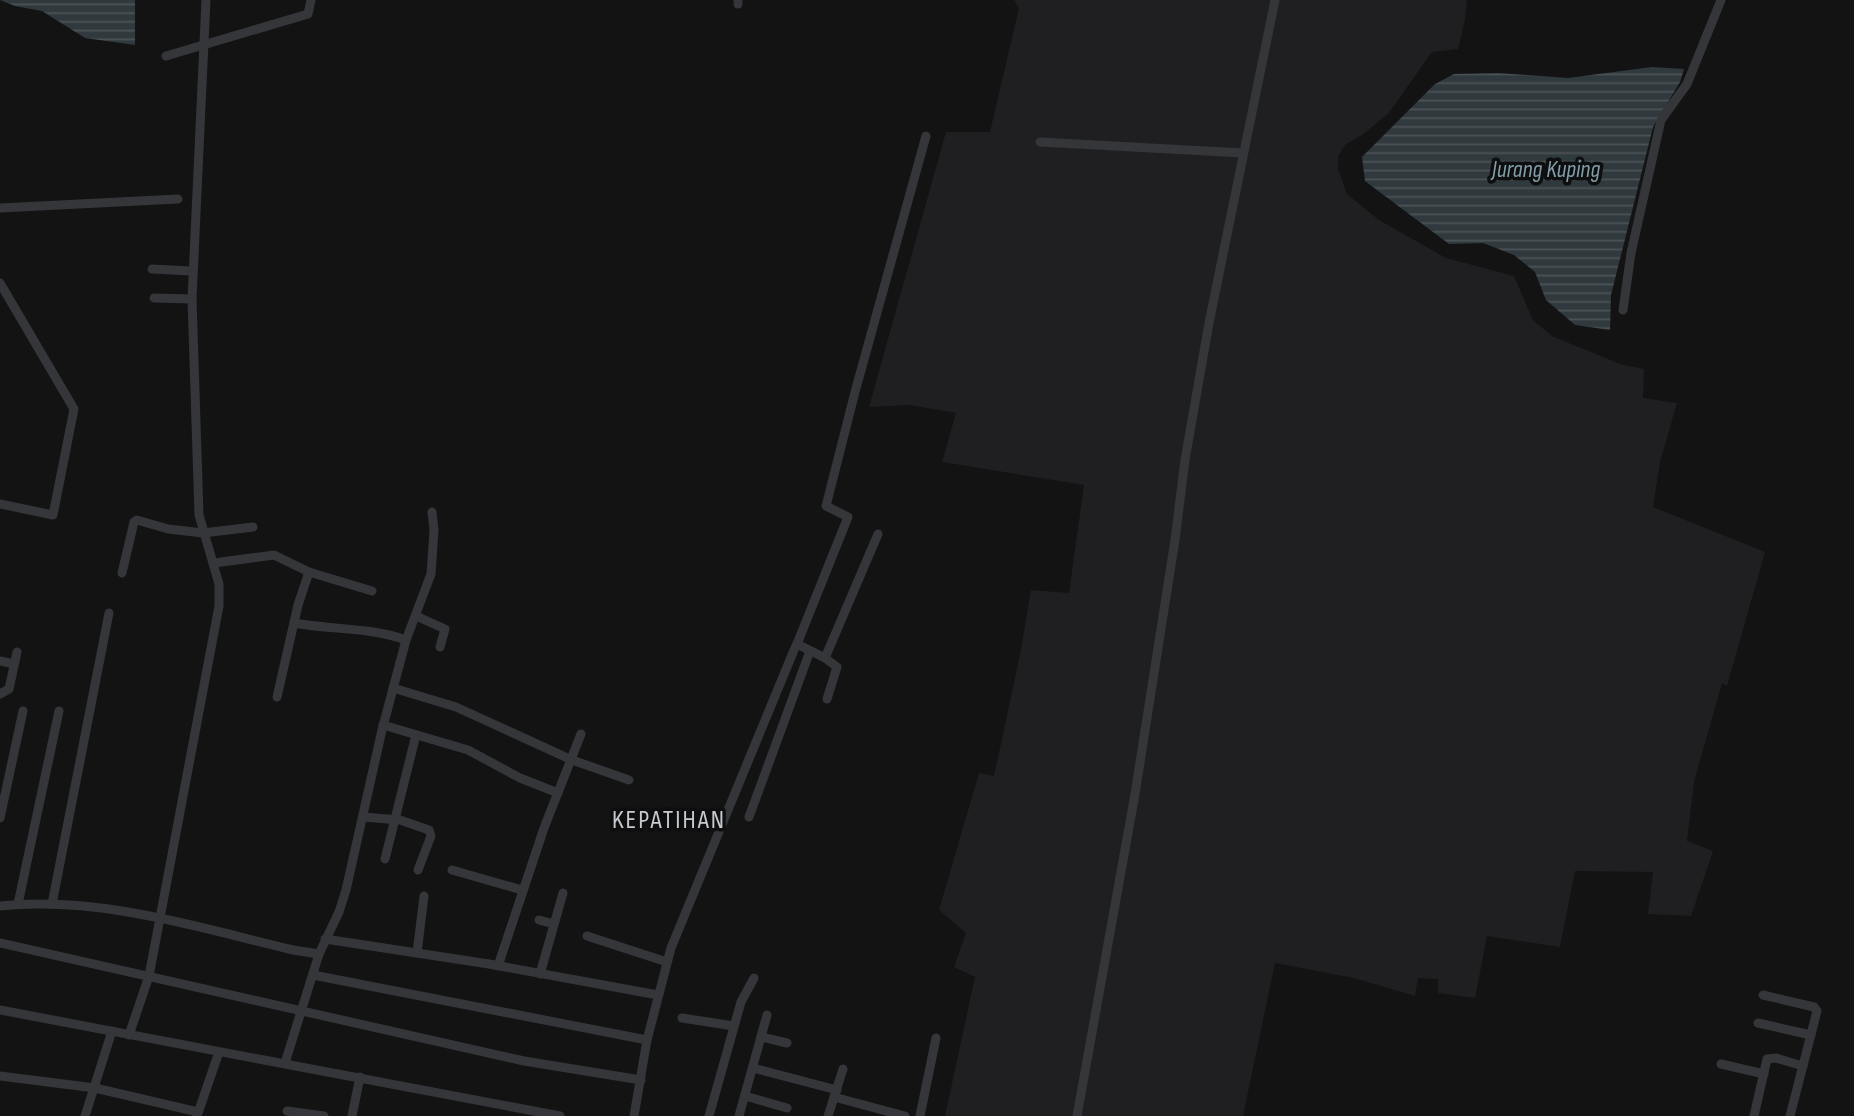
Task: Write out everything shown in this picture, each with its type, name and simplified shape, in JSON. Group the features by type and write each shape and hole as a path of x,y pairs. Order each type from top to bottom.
{"street":[{"path":"129,1035 149,976 205,677 215,638 220,596 214,563 203,533 199,506 191,271 206,0"},
{"path":"166,57 309,14 311,0"},
{"path":"1077,1116 1135,794 1200,371 1275,0"},
{"path":"1623,310 1631,253 1661,120 1687,84 1721,0"},
{"path":"634,1116 647,1040 667,962 848,517 826,506 926,136"},
{"path":"1040,142 1243,153"},
{"path":"0,208 178,199"},
{"path":"152,269 191,271"},
{"path":"0,284 74,409 53,515 0,504"},
{"path":"154,298 192,299"},
{"path":"285,1063 319,954 340,912 346,890 383,725 406,640 432,565 432,512"},
{"path":"122,573 135,521 203,533 253,527"},
{"path":"825,658 878,534"},
{"path":"214,563 274,555 309,572 372,591"},
{"path":"277,697 309,572"},
{"path":"51,904 108,613"},
{"path":"416,616 445,629 440,647"},
{"path":"294,623 320,628 380,632 406,640"},
{"path":"797,644 837,667 827,699"},
{"path":"749,817 810,651"},
{"path":"0,694 9,689 17,652"},
{"path":"0,661 14,664"},
{"path":"393,688 473,713 572,760 629,780"},
{"path":"0,818 23,711"},
{"path":"18,904 59,711"},
{"path":"383,725 468,751 520,778 558,793"},
{"path":"498,966 522,890 581,734"},
{"path":"385,859 416,735"},
{"path":"745,772 762,779"},
{"path":"363,817 407,822 430,832 431,836 418,870"},
{"path":"452,870 522,890"},
{"path":"540,974 564,893"},
{"path":"417,953 424,897"},
{"path":"0,906 51,904 98,907 160,918 319,954"},
{"path":"539,920 554,924"},
{"path":"587,936 667,962"},
{"path":"325,939 658,995"},
{"path":"0,943 524,1061 641,1080"},
{"path":"313,975 647,1040"},
{"path":"709,1116 741,1002 754,978"},
{"path":"1763,995 1817,1008 1790,1116"},
{"path":"0,1010 560,1116"},
{"path":"739,1116 766,1015"},
{"path":"682,1018 734,1026"},
{"path":"1758,1023 1811,1035"},
{"path":"85,1116 112,1031"},
{"path":"761,1037 787,1043"},
{"path":"920,1116 936,1038"},
{"path":"0,1076 95,1088 197,1114 219,1052"},
{"path":"1754,1116 1767,1059 1803,1066"},
{"path":"1721,1064 1764,1074"},
{"path":"753,1068 905,1116"},
{"path":"828,1116 844,1069"},
{"path":"352,1116 360,1077"},
{"path":"745,1096 787,1108"},
{"path":"773,1116 776,1105"},
{"path":"288,1111 324,1116"}],"shaded area":[{"path":"1014,0 1467,0 1458,49 1432,52 1388,114 1346,144 1338,156 1338,169 1347,194 1379,220 1446,258 1514,276 1533,320 1552,336 1620,364 1644,369 1643,398 1677,403 1660,462 1653,507 1765,552 1727,686 1722,683 1694,782 1687,841 1713,851 1691,916 1648,914 1653,872 1575,871 1560,947 1487,936 1475,998 1438,993 1438,979 1418,978 1415,996 1354,978 1275,963 1243,1116 945,1116 975,977 954,967 966,933 939,910 979,773 994,776 1031,590 1069,593 1084,485 942,462 956,413 909,405 869,407 946,132 990,132 1019,8"}],"water":[{"path":"0,0 135,0 135,45 85,38 42,11"},
{"name":"Jurang Kuping","path":"1652,67 1684,69 1680,82 1653,127 1611,295 1610,330 1575,325 1546,300 1535,272 1514,255 1483,243 1449,244 1365,181 1362,157 1435,84 1454,74 1498,73 1568,78"}],"district":[{"name":"KEPATIHAN","path":"669,819"}]}
